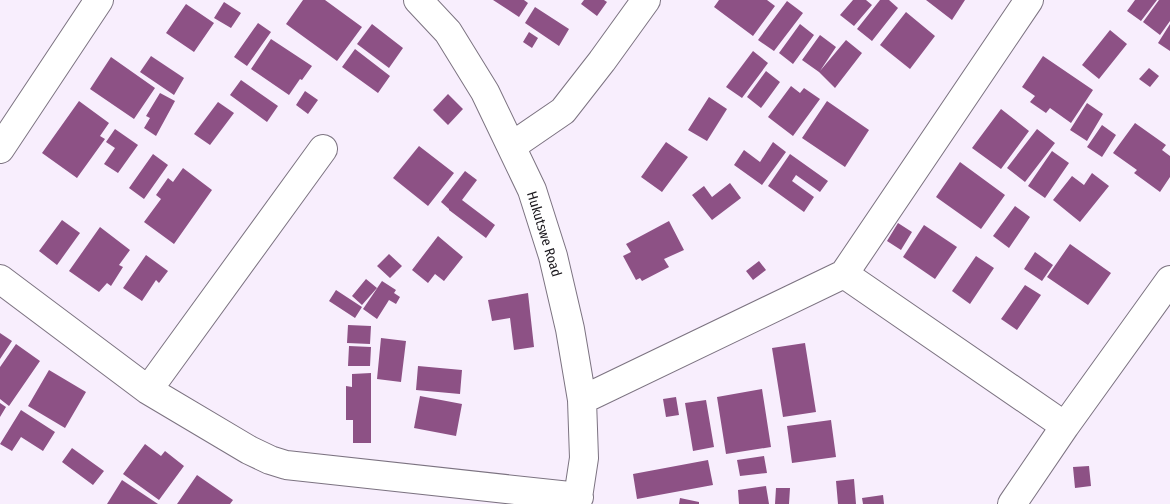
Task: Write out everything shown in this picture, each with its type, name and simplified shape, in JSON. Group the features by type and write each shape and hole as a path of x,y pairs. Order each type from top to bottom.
{"street":[{"path":"0,149 99,0"},
{"name":"Hukutswe Road","path":"418,0 448,32 484,92 532,190 553,256 570,329 582,400 584,458 578,501"},
{"path":"512,146 563,111 646,0"},
{"path":"582,400 844,274 1029,0"},
{"path":"148,390 323,149"},
{"path":"844,274 1065,426"},
{"path":"0,279 148,390 249,450 270,460 286,465 578,501"},
{"path":"1012,504 1065,426 1170,280"}],"building":[{"path":"303,0 325,0 362,27 337,61 286,24"},
{"path":"493,0 524,0 528,3 519,17"},
{"path":"584,0 604,0 607,2 597,16 581,4"},
{"path":"719,0 767,0 775,6 753,36 714,7"},
{"path":"853,0 866,0 872,5 854,26 840,15"},
{"path":"880,0 889,0 898,8 872,41 857,29"},
{"path":"926,0 965,0 952,20"},
{"path":"1135,0 1157,0 1141,21 1127,11"},
{"path":"1159,0 1170,0 1170,21 1160,35 1143,22"},
{"path":"787,1 803,13 774,51 758,40"},
{"path":"224,2 241,13 231,28 214,18"},
{"path":"186,4 214,23 194,52 166,33"},
{"path":"535,7 569,29 559,46 525,23"},
{"path":"906,12 935,36 910,69 880,45"},
{"path":"258,23 271,32 247,66 234,57"},
{"path":"372,24 403,48 389,68 357,44"},
{"path":"800,24 814,35 793,64 779,53"},
{"path":"1170,24 1170,51 1158,43"},
{"path":"1110,30 1127,44 1099,79 1082,65"},
{"path":"529,32 538,38 532,48 523,42"},
{"path":"820,35 836,47 820,71 846,40 862,53 835,88 819,72 802,60"},
{"path":"271,39 312,66 289,95 251,69"},
{"path":"355,49 390,76 378,93 342,67"},
{"path":"753,51 768,63 742,98 726,87"},
{"path":"151,56 184,78 174,95 140,72"},
{"path":"1043,56 1093,90 1071,123 1050,108 1046,113 1030,102 1035,96 1022,87"},
{"path":"111,57 155,88 134,119 90,89"},
{"path":"1149,68 1159,76 1150,87 1139,79"},
{"path":"766,71 780,82 761,108 747,97"},
{"path":"241,80 278,106 267,122 230,95"},
{"path":"791,86 800,93 804,88 820,99 793,136 768,117"},
{"path":"305,91 318,100 308,114 296,105"},
{"path":"160,93 175,101 156,136 144,128 150,118 146,116"},
{"path":"448,94 463,109 448,125 433,110"},
{"path":"709,97 727,109 707,141 688,130"},
{"path":"79,101 109,123 100,136 105,139 77,178 42,153"},
{"path":"827,101 869,130 845,167 802,138"},
{"path":"218,102 234,113 210,145 194,134"},
{"path":"1087,103 1103,114 1087,141 1070,130"},
{"path":"1001,109 1029,131 1001,169 972,148"},
{"path":"1135,123 1166,145 1162,150 1170,156 1170,177 1160,192 1134,173 1137,170 1113,153"},
{"path":"1102,125 1116,135 1102,157 1087,147"},
{"path":"115,129 138,145 118,173 104,164 115,148 106,142"},
{"path":"1037,129 1055,143 1025,182 1007,168"},
{"path":"666,142 688,157 662,192 641,177"},
{"path":"773,142 786,152 762,185 734,165 744,150 760,162"},
{"path":"419,146 454,173 428,206 393,178"},
{"path":"1052,151 1069,163 1045,198 1028,186"},
{"path":"153,154 168,165 144,199 129,188"},
{"path":"790,154 828,181 820,192 796,175 792,181 814,197 804,212 768,186"},
{"path":"960,162 1005,195 981,229 936,197"},
{"path":"183,168 212,190 174,244 144,222 161,199 156,195 168,178 173,182"},
{"path":"465,171 477,180 462,200 495,225 486,238 441,202"},
{"path":"1092,173 1109,186 1080,222 1053,200 1072,176 1084,185"},
{"path":"730,183 741,198 712,220 692,195 704,186 712,197"},
{"path":"1015,206 1030,217 1009,248 993,236"},
{"path":"62,220 80,233 57,265 39,251"},
{"path":"669,221 684,250 664,259 669,267 642,281 640,278 636,280 623,256 631,252 626,244"},
{"path":"898,223 912,232 901,250 887,241"},
{"path":"924,225 957,247 935,279 903,257"},
{"path":"100,227 130,250 119,265 123,267 111,286 107,283 99,292 69,271"},
{"path":"438,236 463,257 444,281 435,274 428,283 412,270"},
{"path":"1070,244 1111,273 1088,305 1047,277"},
{"path":"1035,252 1053,265 1042,281 1024,269"},
{"path":"389,254 402,266 390,278 377,266"},
{"path":"146,255 168,271 159,283 156,280 142,301 123,288"},
{"path":"976,256 994,268 970,304 952,291"},
{"path":"759,261 766,270 753,280 746,271"},
{"path":"366,279 377,288 362,305 352,296"},
{"path":"382,281 396,290 394,293 400,297 396,304 389,300 377,319 363,309"},
{"path":"1025,285 1041,295 1017,330 1001,319"},
{"path":"336,290 362,307 355,318 329,301"},
{"path":"528,293 534,347 514,350 510,318 492,321 488,300"},
{"path":"348,325 371,326 370,344 347,343"},
{"path":"0,333 12,341 0,359"},
{"path":"381,338 406,341 401,382 377,379"},
{"path":"805,343 816,412 783,417 772,348"},
{"path":"16,344 40,361 9,406 0,399 0,367"},
{"path":"349,346 371,347 370,366 348,366"},
{"path":"418,366 462,370 460,394 416,390"},
{"path":"49,370 86,392 65,428 28,406"},
{"path":"371,373 371,443 353,443 353,420 346,420 346,386 352,387 352,374"},
{"path":"762,389 771,447 726,454 717,397"},
{"path":"420,396 462,404 456,436 414,428"},
{"path":"676,397 679,415 666,417 663,399"},
{"path":"706,400 714,447 693,451 685,403"},
{"path":"0,403 6,407 0,417"},
{"path":"21,410 55,432 43,451 21,437 12,451 0,444"},
{"path":"831,420 836,457 792,463 787,426"},
{"path":"145,444 161,456 165,451 184,466 159,500 123,474"},
{"path":"72,448 104,471 93,485 62,462"},
{"path":"764,456 767,473 740,476 737,460"},
{"path":"708,460 713,485 637,499 633,474"},
{"path":"1089,466 1091,486 1075,488 1073,467"},
{"path":"197,475 233,500 230,504 177,504"},
{"path":"854,479 856,504 838,504 836,481"},
{"path":"122,480 158,504 107,504"},
{"path":"766,486 769,504 739,504 738,490"},
{"path":"776,488 790,488 789,504 775,504"},
{"path":"883,495 884,504 863,504 862,498"},
{"path":"680,498 699,502 699,504 679,504"}]}
